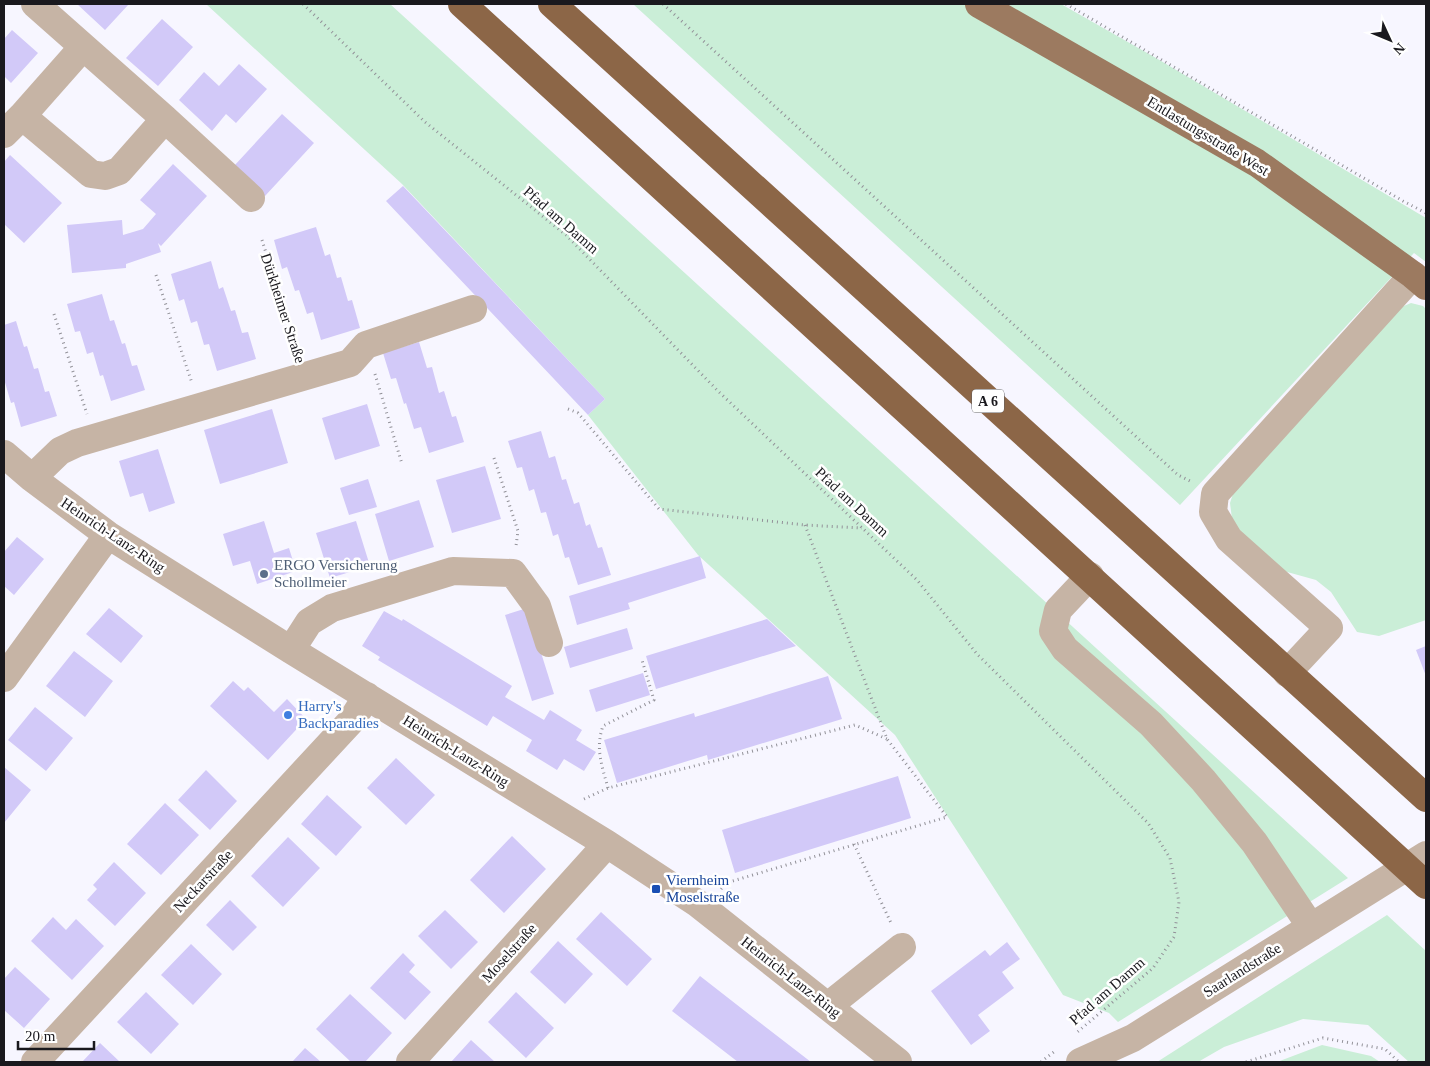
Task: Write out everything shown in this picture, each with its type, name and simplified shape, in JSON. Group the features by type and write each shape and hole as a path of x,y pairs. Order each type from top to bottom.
{"highway":[{"path":"462,4 1426,885"},
{"name":"A 6","path":"552,4 1426,798"}],"main road":[{"name":"Entlastungsstraße West","path":"979,4 1257,163 1420,281"}],"street":[{"path":"35,4 251,198"},
{"path":"83,47 13,125 91,174 106,176 119,172 165,119"},
{"path":"1287,673 1329,628 1229,539 1213,512 1215,494 1420,281"},
{"path":"366,345 473,309"},
{"name":"Dürkheimer Straße","path":"32,478 60,451 95,438 350,363 366,345"},
{"name":"Heinrich-Lanz-Ring","path":"4,454 32,478 108,535 291,650 556,812 706,910 898,1062"},
{"path":"4,678 108,535"},
{"path":"291,650 309,622 332,608 453,571 513,573 537,606 549,644"},
{"path":"1090,576 1058,610 1053,631 1065,649 1151,724 1204,780 1254,842 1311,927"},
{"name":"Neckarstraße","path":"35,1062 352,720 366,696"},
{"name":"Moselstraße","path":"410,1062 607,844"},
{"name":"Saarlandstraße","path":"1080,1062 1133,1038 1426,855"},
{"path":"828,1006 902,947"},
{"name":"Saarlandstraße","path":"1107,1062 1133,1038"}],"path":[{"name":"Pfad am Damm","path":"303,4 425,122 566,235 718,391 917,580 977,654 1148,823 1170,858 1179,902 1174,937 1153,968 1071,1037"},
{"path":"663,4 1178,475 1215,494"},
{"path":"1066,4 1426,213"},
{"name":"Dürkheimer Straße","path":"262,240 304,376"},
{"path":"156,275 200,407"},
{"path":"54,314 95,438"},
{"path":"366,345 402,464"},
{"path":"568,409 578,413 660,508 805,525 862,528"},
{"path":"494,458 518,531 513,573"},
{"path":"706,910 726,882 947,816 888,739 805,525"},
{"path":"608,788 598,754 599,737 603,726 654,700 642,660"},
{"path":"556,812 608,788 855,725 888,739"},
{"path":"854,844 902,947"},
{"path":"1246,1062 1323,1038 1385,1049 1399,1062"},
{"path":"1041,1062 1056,1050"}],"green space":[{"path":"206,4 390,4 1348,878 1118,1022 1109,1013 1063,995 895,735 698,555 588,415 605,399 402,184"},
{"path":"633,4 1061,4 1426,218 1426,262 1414,253 1180,505"},
{"path":"1411,303 1423,306 1426,309 1426,620 1379,636 1357,632 1331,592 1316,580 1280,570 1233,527 1230,503 1237,481 1399,308"},
{"path":"1387,915 1426,951 1426,1062 1409,1062 1368,1025 1303,1019 1224,1047 1198,1062 1157,1062"},
{"path":"1322,1045 1371,1056 1380,1062 1277,1062"}],"building":[{"path":"77,4 129,4 105,30"},
{"path":"162,19 193,47 158,86 126,58"},
{"path":"12,30 38,53 11,83 4,76 4,39"},
{"path":"239,64 267,89 236,123 226,114 212,131 179,100 204,72 219,86"},
{"path":"282,114 314,143 265,196 234,166"},
{"path":"10,155 62,203 24,243 4,224 4,162"},
{"path":"173,164 207,196 161,246 158,243 161,252 126,264 126,268 72,273 67,225 122,220 123,235 143,229 156,214 140,200"},
{"path":"403,186 605,399 588,415 386,201"},
{"path":"316,227 325,256 330,254 337,278 341,277 348,301 352,300 360,328 321,340 313,312 307,314 299,290 295,291 287,267 282,269 274,240"},
{"path":"211,261 219,289 223,287 231,311 235,310 242,333 248,332 256,359 217,371 209,344 204,345 197,321 191,323 184,299 179,301 171,274"},
{"path":"102,294 110,321 114,320 122,344 125,343 132,366 137,365 145,390 111,401 103,375 100,376 93,352 87,354 80,331 75,332 67,304"},
{"path":"16,321 24,347 27,346 34,369 38,368 45,392 49,391 57,416 21,427 14,402 11,403 4,379 4,325"},
{"path":"419,342 427,368 432,367 439,393 444,391 452,417 456,416 464,442 429,453 421,427 414,429 396,378 391,379 383,353"},
{"path":"367,404 380,446 335,460 322,418"},
{"path":"272,409 288,463 220,484 204,430"},
{"path":"541,431 549,458 555,456 562,480 566,479 574,504 579,502 586,526 590,524 598,548 602,547 611,575 578,585 569,557 565,558 558,534 553,536 546,512 541,513 534,489 529,491 522,467 517,468 508,441"},
{"path":"158,449 175,503 149,512 143,493 130,497 119,461"},
{"path":"485,466 501,519 452,533 436,480"},
{"path":"368,479 377,507 349,515 340,488"},
{"path":"419,500 434,547 389,561 375,514"},
{"path":"264,521 274,553 289,548 296,571 257,584 250,561 233,566 223,534"},
{"path":"356,521 370,566 330,578 316,533"},
{"path":"17,537 44,559 14,595 4,586 4,552"},
{"path":"700,556 706,578 628,603 630,609 577,625 569,596"},
{"path":"109,608 143,636 121,663 86,634"},
{"path":"527,608 554,694 532,701 505,615"},
{"path":"384,611 402,621 403,619 512,686 505,697 544,720 550,710 582,730 576,740 596,752 584,771 564,759 557,770 526,751 532,740 493,716 487,726 378,660 380,657 362,646"},
{"path":"767,619 796,646 656,689 646,656"},
{"path":"627,628 633,649 570,668 564,647"},
{"path":"1426,646 1426,676 1416,650"},
{"path":"74,651 113,681 85,717 46,686"},
{"path":"643,673 650,695 596,712 589,690"},
{"path":"828,676 842,719 708,760 707,755 617,783 604,740 694,713 695,717"},
{"path":"233,681 244,691 248,687 274,712 287,699 306,719 268,760 210,706"},
{"path":"35,707 73,738 46,771 8,740"},
{"path":"396,758 435,795 406,825 367,788"},
{"path":"4,767 31,790 4,823"},
{"path":"206,770 237,801 210,830 178,800"},
{"path":"898,776 911,818 735,873 722,830"},
{"path":"327,795 362,827 336,856 301,824"},
{"path":"165,803 199,835 161,875 127,844"},
{"path":"512,836 546,869 504,913 470,880"},
{"path":"288,837 320,868 283,907 251,876"},
{"path":"114,862 146,893 115,926 87,900 97,889 93,885"},
{"path":"230,900 257,927 233,951 206,925"},
{"path":"445,910 478,942 451,969 418,936"},
{"path":"601,912 652,959 627,986 576,939"},
{"path":"53,917 66,930 76,919 104,946 72,980 31,941"},
{"path":"558,941 593,974 565,1004 530,972"},
{"path":"1007,942 1020,959 1002,972 1014,988 978,1015 990,1031 971,1045 931,991 985,950 990,956"},
{"path":"191,944 222,974 193,1005 161,975"},
{"path":"403,953 415,965 409,972 431,992 405,1020 370,988"},
{"path":"15,967 50,999 24,1028 4,1010 4,979"},
{"path":"700,976 811,1062 738,1062 672,1011"},
{"path":"146,992 179,1024 151,1054 117,1022"},
{"path":"516,992 554,1028 526,1058 488,1022"},
{"path":"350,994 392,1033 365,1062 351,1062 316,1029"},
{"path":"471,1040 495,1062 451,1062"},
{"path":"100,1043 120,1062 82,1062"},
{"path":"305,1048 321,1062 292,1062"}],"place":[{"name":"ERGO Versicherung Schollmeier","path":"264,574"},
{"name":"Harry's Backparadies","path":"288,715"},
{"name":"Viernheim Moselstraße","path":"656,889"}]}
